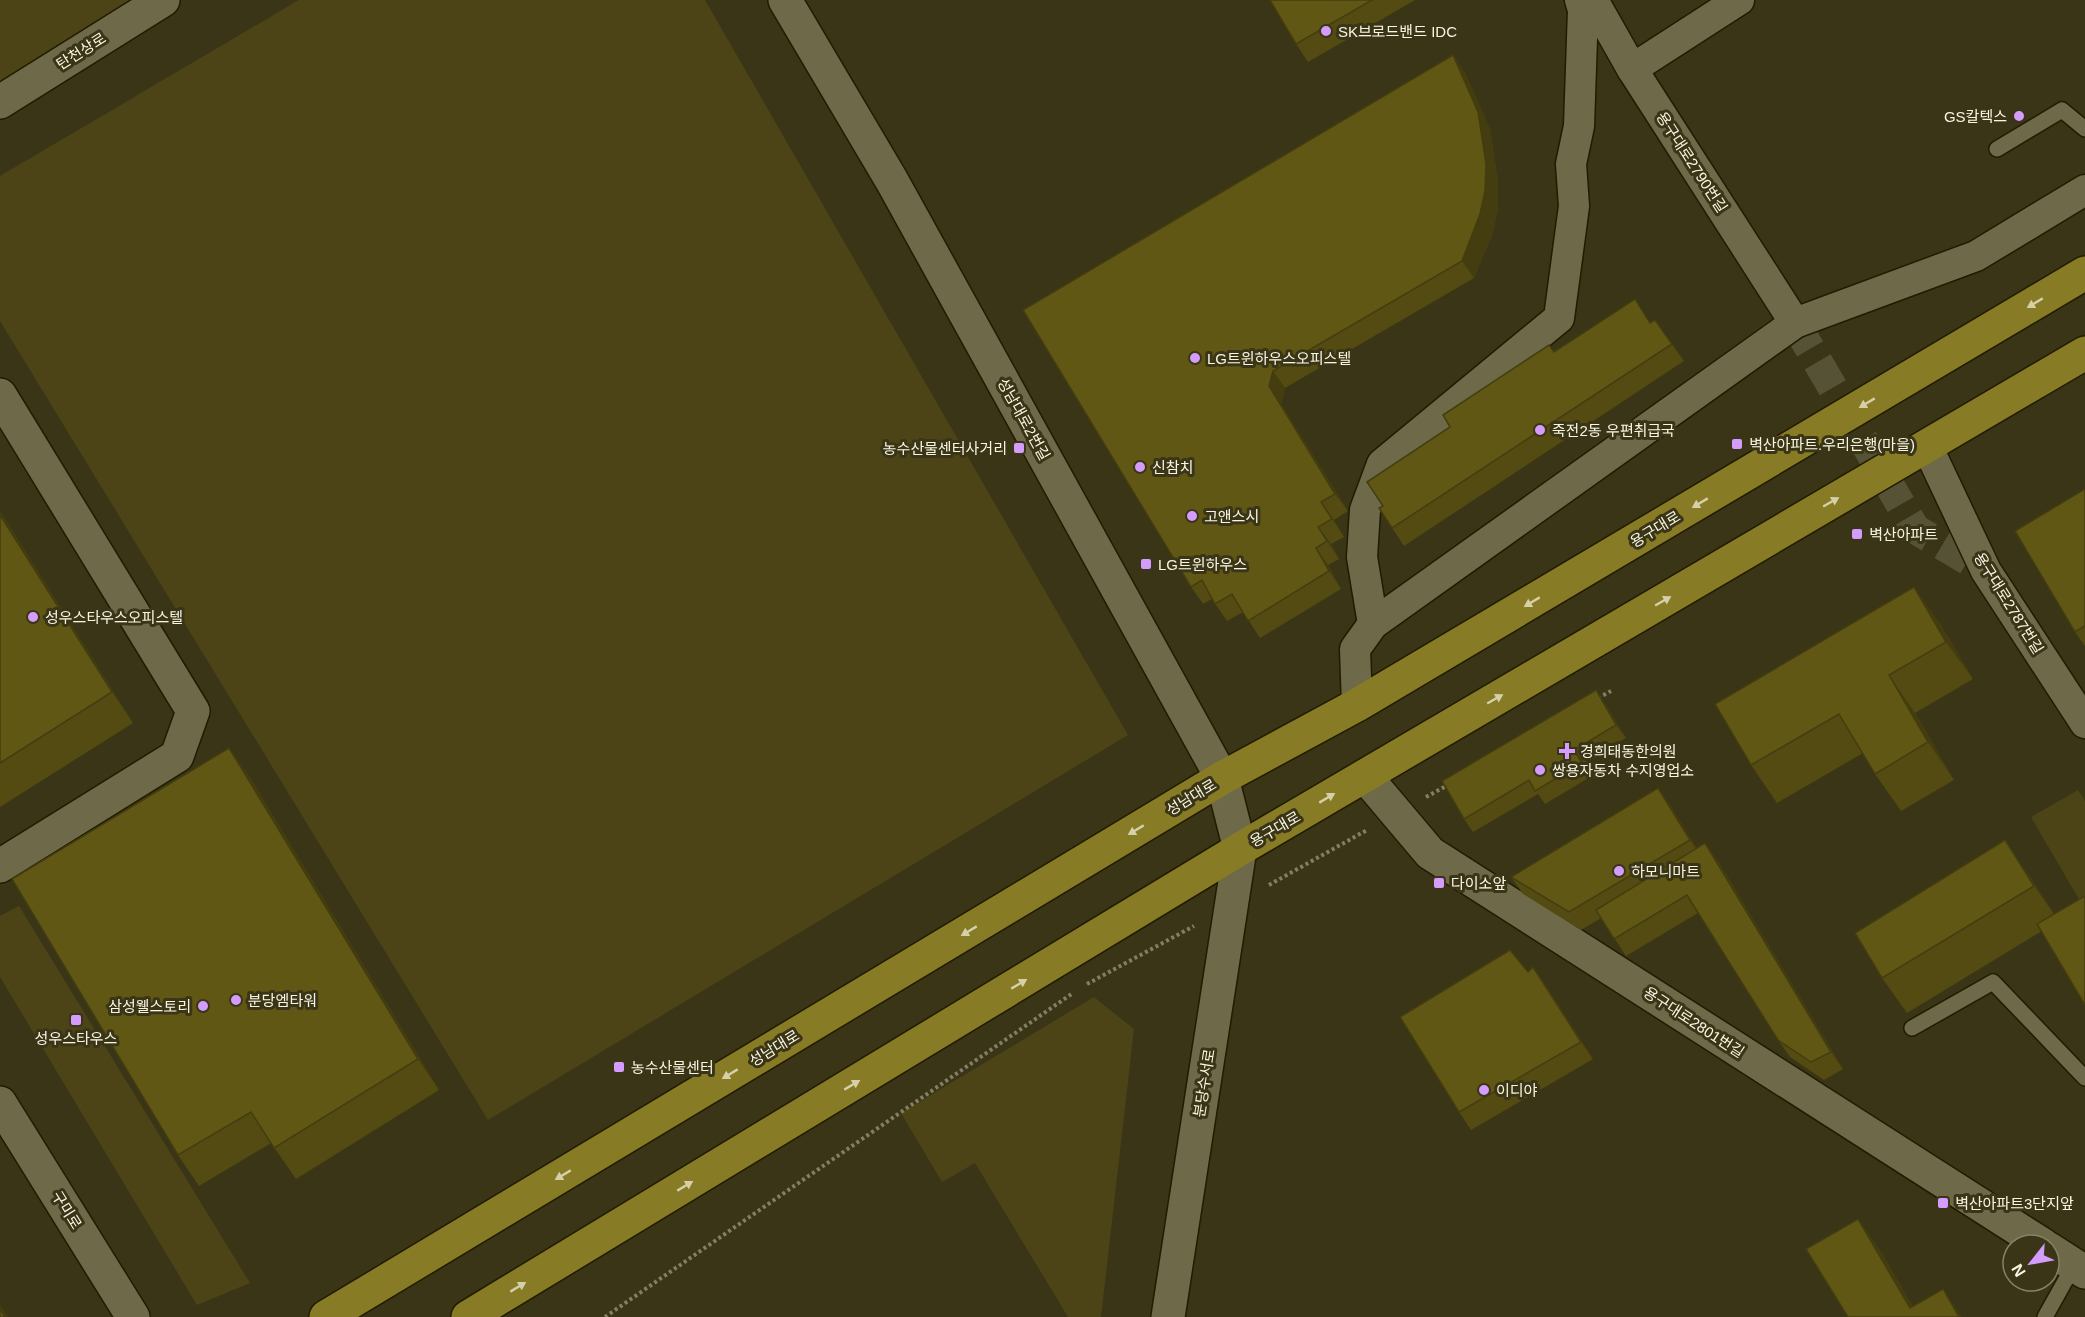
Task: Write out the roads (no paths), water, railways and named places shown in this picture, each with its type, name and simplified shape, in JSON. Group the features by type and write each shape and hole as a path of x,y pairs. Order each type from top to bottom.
{"main road":[{"name":"용구대로","path":"1222,778 1357,705 2085,273"},
{"name":"용구대로","path":"1240,849 2085,353"},
{"name":"성남대로","path":"326,1317 1222,778"},
{"path":"468,1317 1240,849"}],"street":[{"name":"탄천상로","path":"0,102 163,0"},
{"name":"성남대로2번길","path":"785,0 892,181 1222,778 1240,849"},
{"path":"1373,624 1362,557 1365,510 1382,464 1559,318 1574,206 1571,164 1579,126 1583,10 1580,0"},
{"name":"용구대로2790번길","path":"1593,0 1632,69 1795,323"},
{"path":"1632,69 1739,0"},
{"path":"1357,705 1354,650 1373,624 1795,323 1976,256 2085,190"},
{"path":"0,395 193,711 177,756 0,866"},
{"name":"용구대로2787번길","path":"1928,446 1986,571 2085,723"},
{"name":"용구대로2801번길","path":"1365,776 1430,853 2024,1233"},
{"name":"분당수서로","path":"1168,1317 1240,849"},
{"name":"구미로","path":"0,1103 133,1317"}],"lane":[{"path":"1997,149 2062,110 2085,129"},
{"path":"1912,1028 1993,982 2085,1078"},
{"path":"2045,1317 2069,1262"}],"tunnel":[{"path":"1795,323 1915,529 1986,571"}],"place":[{"name":"SK브로드밴드 IDC","path":"1326,31"},
{"name":"GS칼텍스","path":"2019,116"},
{"name":"LG트윈하우스오피스텔","path":"1195,358"},
{"name":"죽전2동 우편취급국","path":"1540,430"},
{"name":"벽산아파트.우리은행(마을)","path":"1737,444"},
{"name":"농수산물센터사거리","path":"1019,448"},
{"name":"신참치","path":"1140,467"},
{"name":"고앤스시","path":"1192,516"},
{"name":"벽산아파트","path":"1857,534"},
{"name":"LG트윈하우스","path":"1146,564"},
{"name":"성우스타우스오피스텔","path":"33,617"},
{"name":"경희태동한의원","path":"1567,751"},
{"name":"쌍용자동차 수지영업소","path":"1540,770"},
{"name":"하모니마트","path":"1619,871"},
{"name":"다이소앞","path":"1439,883"},
{"name":"분당엠타워","path":"236,1000"},
{"name":"삼성웰스토리","path":"203,1006"},
{"name":"성우스타우스","path":"76,1020"},
{"name":"농수산물센터","path":"619,1067"},
{"name":"이디야","path":"1484,1090"},
{"name":"벽산아파트3단지앞","path":"1943,1203"}]}
